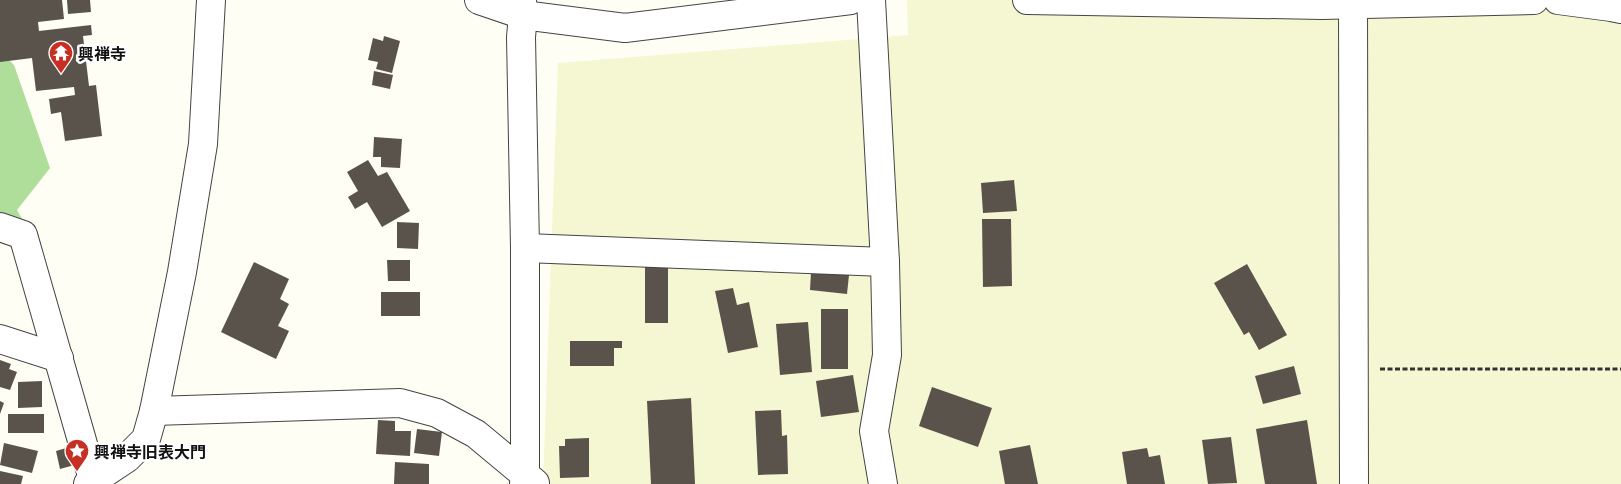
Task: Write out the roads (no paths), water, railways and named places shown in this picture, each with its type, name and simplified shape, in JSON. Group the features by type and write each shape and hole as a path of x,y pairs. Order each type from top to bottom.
{"street":[{"path":"0,227 23,235 59,358 91,482 126,458 146,439 154,410 182,272 203,144 210,0"},
{"path":"479,0 625,28 851,0"},
{"path":"871,0 885,262 887,355 874,431 883,484"},
{"path":"1027,0 1322,5 1354,2 1534,0"},
{"path":"1558,0 1621,10"},
{"path":"1354,2 1354,484"},
{"path":"522,8 528,481"},
{"path":"525,248 885,262"},
{"path":"0,339 59,358"},
{"path":"154,410 400,403 437,413 476,434 528,481"}],"place":[{"name":"興禅寺","path":"61,74"},
{"name":"興禅寺旧表大門","path":"77,472"}]}
